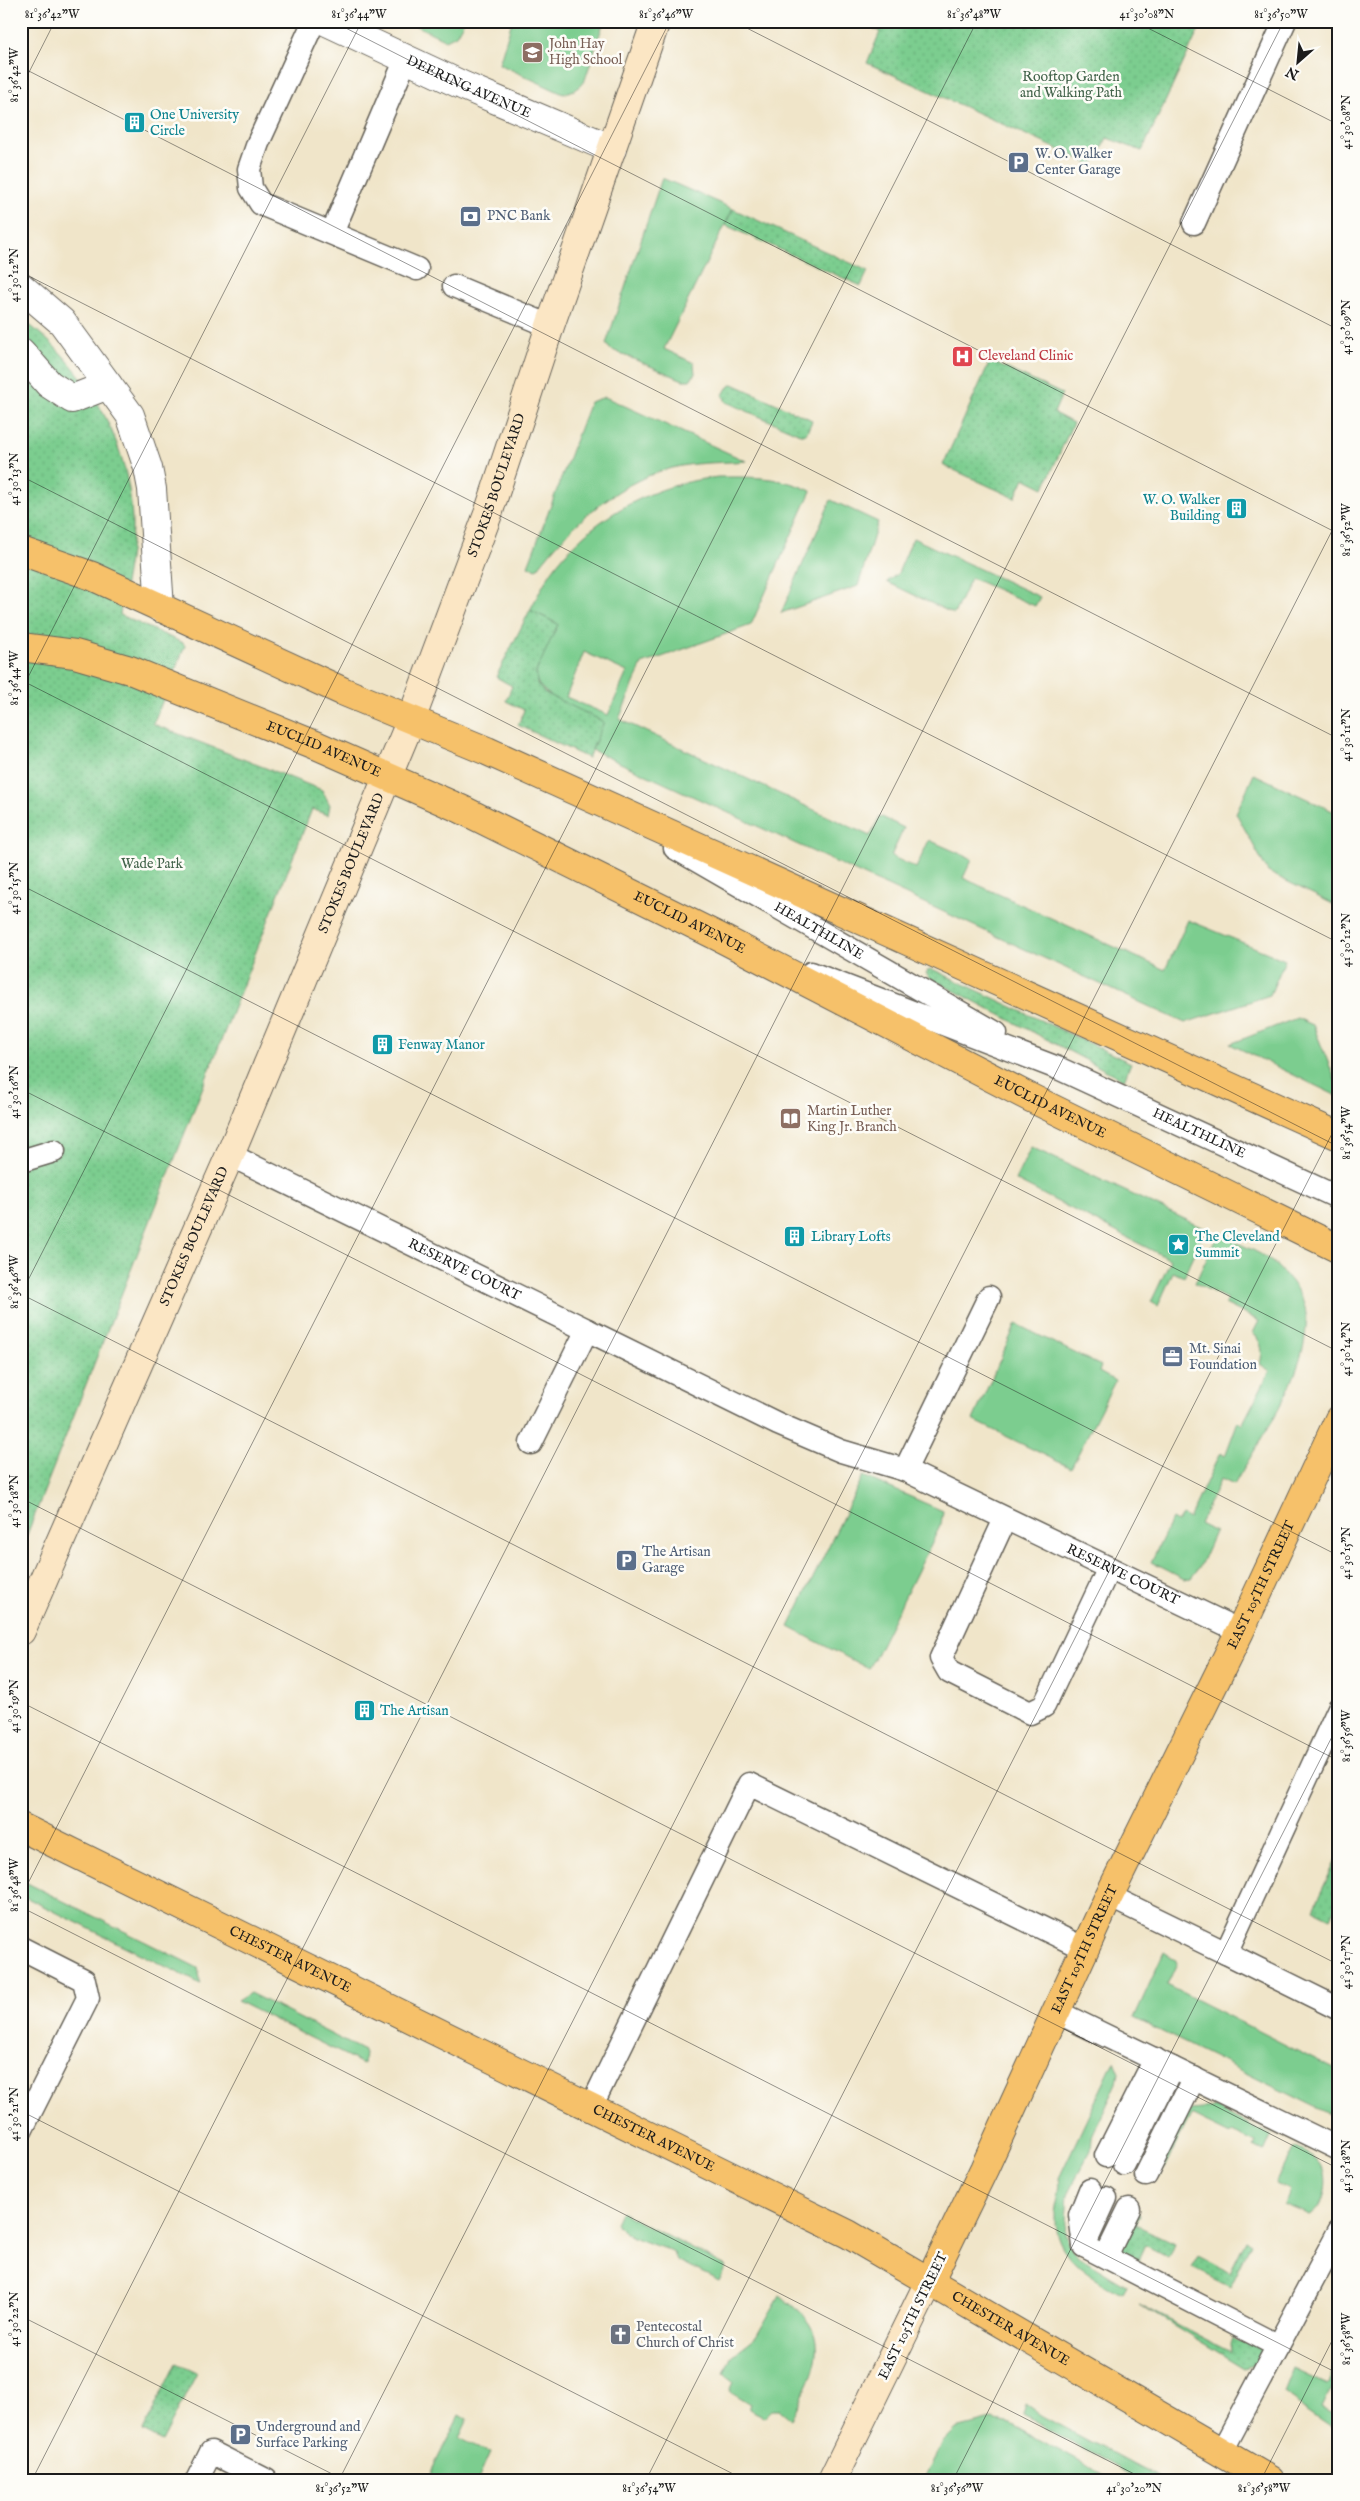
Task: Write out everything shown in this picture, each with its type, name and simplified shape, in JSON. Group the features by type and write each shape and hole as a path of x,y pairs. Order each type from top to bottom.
{"main road":[{"name":"STOKES BOULEVARD","path":"21,1631 230,1155 411,720 488,514 550,326 656,21"},
{"path":"21,551 92,576 411,720 487,751 1339,1136"},
{"name":"EUCLID AVENUE","path":"21,647 75,654 130,670 318,746 461,810 719,937 1032,1098 1339,1249"},
{"name":"EAST 105TH STREET","path":"832,2480 930,2280 1057,2012 1109,1896 1240,1631 1339,1419"},
{"name":"CHESTER AVENUE","path":"21,1827 848,2234 930,2280 1270,2480"}],"street":[{"name":"DEERING AVENUE","path":"325,21 612,150"},
{"path":"21,287 62,322 130,415 141,445 152,489 160,608"},
{"path":"21,352 49,384 72,399 108,385"}],"lane":[{"path":"314,21 258,143 248,170 251,188 260,204 417,269"},
{"path":"1194,223 1286,21"},
{"path":"332,233 406,59"},
{"path":"454,286 550,326"},
{"name":"HEALTHLINE","path":"578,792 1060,1069"},
{"name":"HEALTHLINE","path":"719,937 1060,1069 1339,1198"},
{"path":"21,1161 54,1151"},
{"name":"RESERVE COURT","path":"230,1155 787,1428 841,1451 905,1470 1240,1631"},
{"path":"905,1470 989,1296"},
{"path":"531,1443 587,1330"},
{"path":"1005,1519 941,1658 949,1672 1030,1713 1044,1706 1109,1568"},
{"path":"1226,1953 1339,1708"},
{"path":"592,2107 749,1784 1085,1949"},
{"path":"1109,1896 1339,2009"},
{"path":"21,1948 84,1980 88,1998 21,2131"},
{"path":"1057,2012 1339,2149"},
{"path":"1115,2160 1164,2063"},
{"path":"1146,2175 1194,2078"},
{"path":"1098,2194 1084,2246 1278,2346"},
{"path":"1106,2256 1129,2209"},
{"path":"1222,2451 1339,2231"},
{"path":"197,2480 211,2452 266,2480"}],"green space":[{"path":"406,21 464,21 456,35 446,40"},
{"name":"John Hay High School","path":"512,21 604,21 585,80 577,89 563,94 499,64"},
{"name":"Rooftop Garden and Walking Path","path":"859,21 1203,21 1142,151 1107,138 1093,165 867,63 880,32"},
{"path":"662,178 733,209 664,349 694,363 695,374 690,380 683,380 610,349 606,344"},
{"path":"733,209 868,271 861,286 725,225"},
{"name":"Wade Park","path":"21,319 45,338 66,359 102,410 115,438 130,498 132,528 129,561 120,615 183,643 185,646 153,724 322,790 330,805 328,815 312,809 21,1550"},
{"path":"990,361 1062,394 1054,413 1073,423 1044,488 1024,478 1015,498 943,465"},
{"path":"733,384 810,419 812,421 806,434 800,434 726,402 723,395 727,388"},
{"path":"605,397 746,461 681,466 639,480 600,504 582,519 537,569 528,566 590,402"},
{"path":"718,477 766,478 788,482 811,491 751,625 642,664 619,719 870,836 880,816 904,828 891,856 916,868 929,840 972,859 963,878 1165,970 1188,920 1285,960 1270,995 1185,1023 592,750 603,722 554,698 539,685 536,673 544,651 558,624 530,610 557,564 572,546 590,531 629,504 672,486","holes":["584,652 627,672 608,715 566,697"]},
{"path":"831,500 878,522 858,586 781,613"},
{"path":"913,538 1040,597 1035,606 971,578 954,614 887,582 898,573"},
{"path":"530,610 558,624 536,672 537,684 545,693 604,722 588,758 518,725 524,710 506,701 512,686 496,677"},
{"path":"1254,774 1339,814 1339,907 1268,872 1236,813"},
{"path":"932,969 1131,1063 1124,1080 930,978 926,973"},
{"path":"1297,1018 1313,1025 1339,1089 1339,1097 1230,1044"},
{"path":"1031,1147 1206,1229 1184,1277 1173,1272 1158,1306 1151,1302 1171,1260 1015,1180"},
{"path":"1218,1234 1267,1258 1289,1279 1299,1293 1305,1308 1305,1337 1292,1381 1270,1425 1234,1485 1221,1479 1199,1524 1215,1532 1200,1566 1191,1578 1184,1579 1151,1562 1172,1519 1177,1522 1182,1515 1189,1519 1220,1453 1225,1456 1238,1421 1242,1425 1270,1371 1260,1364 1261,1348 1259,1341 1253,1333 1259,1321 1225,1304 1227,1299 1195,1283"},
{"path":"1016,1324 1101,1366 1099,1372 1115,1381 1071,1468 973,1420"},
{"path":"863,1476 943,1511 941,1524 869,1669 789,1627"},
{"path":"1339,1854 1339,1901 1331,1918 1313,1909"},
{"path":"21,1880 198,1968 201,1984 21,1895"},
{"path":"1164,1952 1175,1959 1177,1963 1167,1985 1339,2072 1339,2119 1134,2018"},
{"path":"250,1993 364,2051 363,2064 237,2001"},
{"path":"1114,2061 1119,2073 1117,2083 1092,2137 1091,2149 1068,2194 1065,2234 1074,2250 1082,2259 1126,2286 1122,2293 1087,2273 1067,2254 1060,2243 1056,2230 1055,2216 1060,2187 1059,2178"},
{"path":"1216,2108 1271,2136 1264,2152 1254,2147 1256,2143 1232,2132 1230,2134 1191,2115 1158,2180 1151,2177 1182,2117 1191,2110"},
{"path":"1294,2147 1318,2160 1325,2174 1326,2182 1323,2199 1320,2206 1309,2215 1284,2204 1289,2190 1276,2184"},
{"path":"1133,2211 1140,2215 1136,2225 1174,2243 1168,2257 1145,2245 1138,2261 1120,2249"},
{"path":"620,2212 726,2266 719,2281 677,2260 674,2253 629,2235 615,2223"},
{"path":"1246,2240 1251,2243 1230,2287 1192,2268 1199,2256 1230,2272"},
{"path":"780,2295 806,2318 814,2330 817,2343 814,2369 791,2419 780,2410 772,2410 765,2417 749,2409 751,2404 730,2391 734,2382 724,2374 731,2356 756,2337"},
{"path":"1139,2304 1230,2352 1229,2344 1231,2338 1242,2343 1248,2337 1266,2343 1264,2362 1244,2368"},
{"path":"1339,2358 1339,2372 1322,2408 1339,2417 1339,2432 1283,2393 1293,2368 1327,2384"},
{"path":"176,2363 197,2373 162,2441 143,2431"},
{"path":"1026,2405 1042,2416 1162,2480 1140,2480 1023,2415"},
{"path":"460,2414 468,2419 459,2438 490,2453 478,2480 427,2480"},
{"path":"991,2420 1011,2424 1113,2480 923,2480 943,2442 956,2429"}],"place":[{"name":"John Hay High School","path":"533,52"},
{"name":"One University Circle","path":"134,123"},
{"name":"W. O. Walker Center Garage","path":"1019,162"},
{"name":"PNC Bank","path":"471,216"},
{"name":"Cleveland Clinic","path":"962,356"},
{"name":"W. O. Walker Building","path":"1236,508"},
{"name":"Fenway Manor","path":"382,1045"},
{"name":"Martin Luther King Jr. Branch","path":"791,1119"},
{"name":"Library Lofts","path":"795,1237"},
{"name":"The Cleveland Summit","path":"1179,1245"},
{"name":"Mt. Sinai Foundation","path":"1173,1357"},
{"name":"The Artisan Garage","path":"626,1560"},
{"name":"The Artisan","path":"364,1711"},
{"name":"Pentecostal Church of Christ","path":"620,2335"},
{"name":"Underground and Surface Parking","path":"240,2435"}]}
